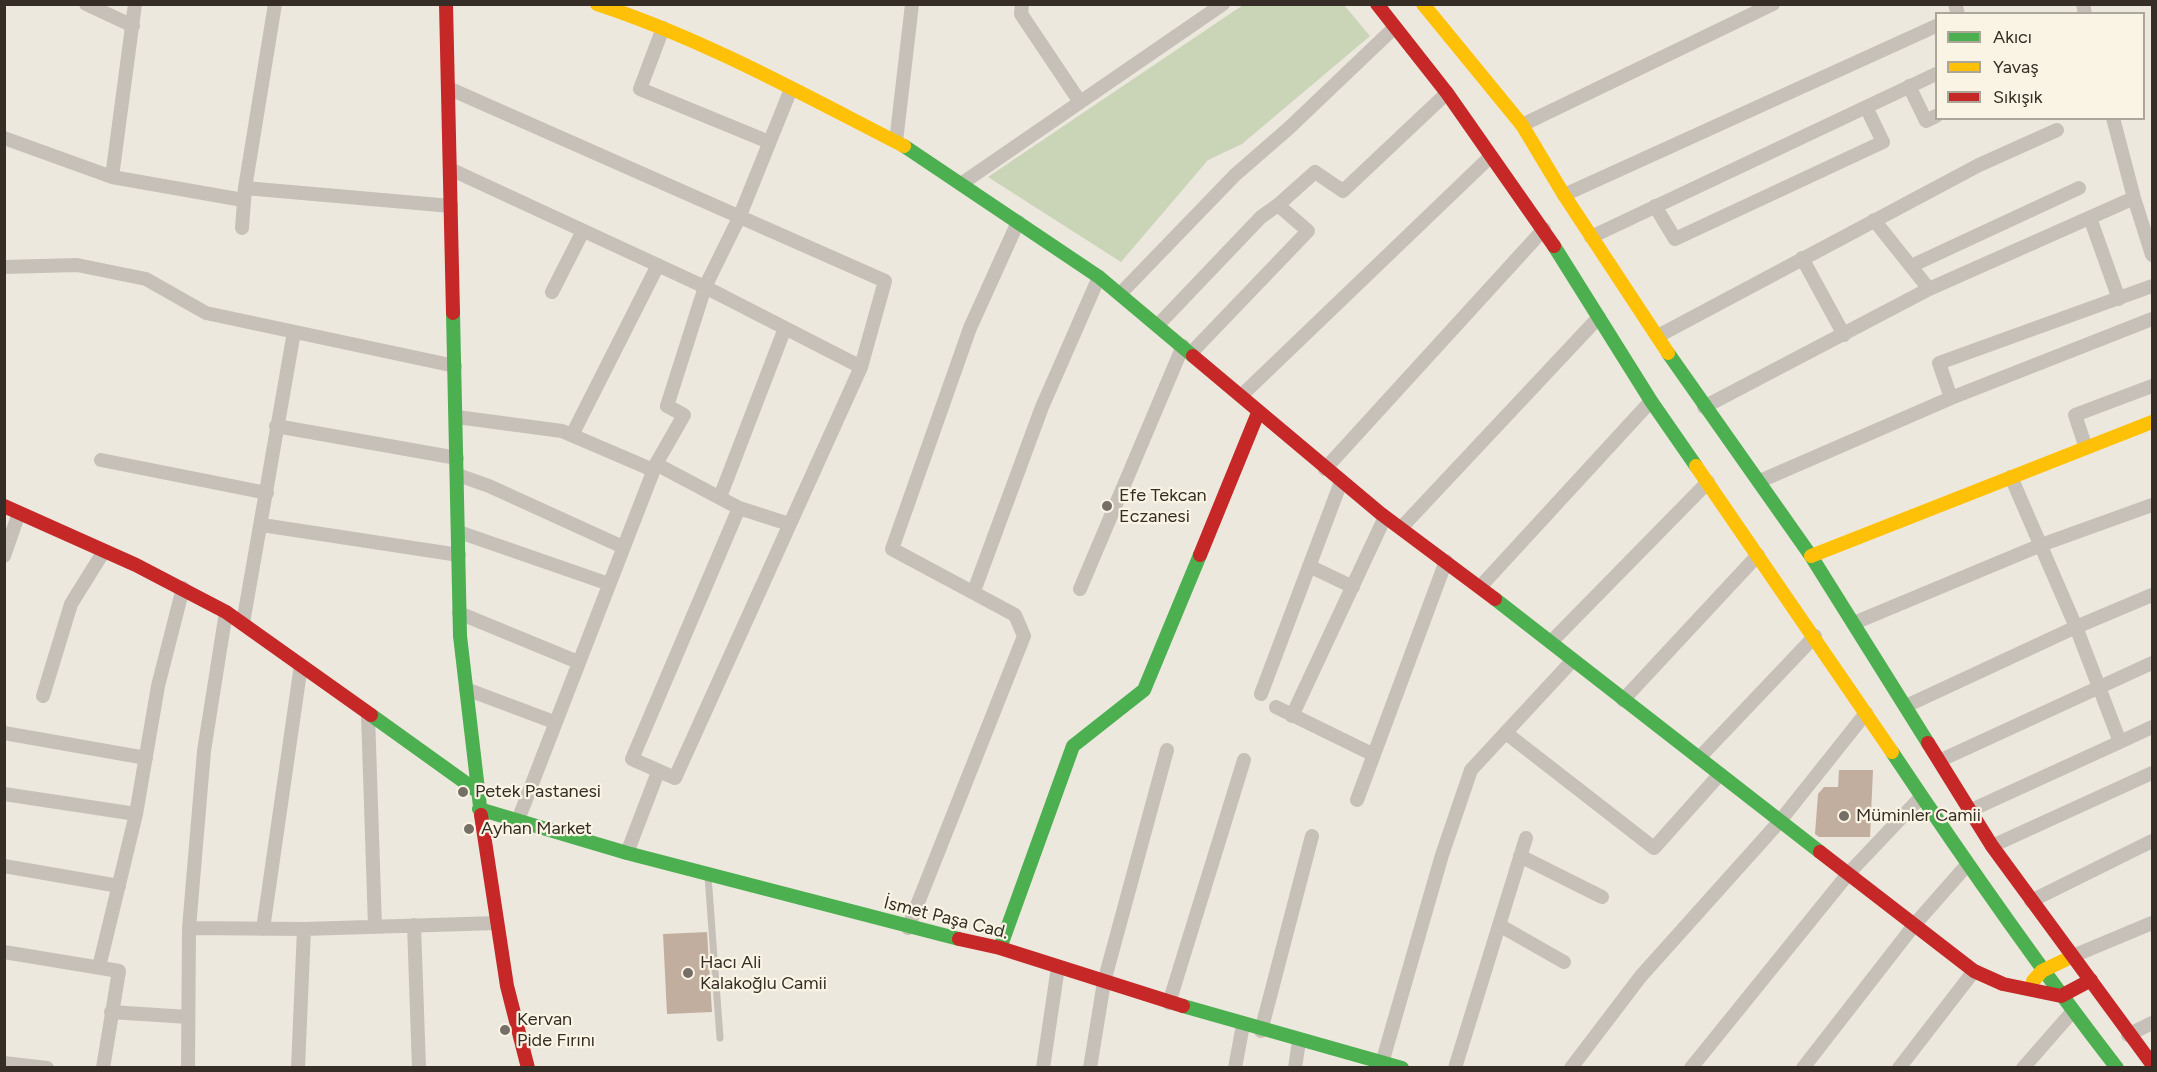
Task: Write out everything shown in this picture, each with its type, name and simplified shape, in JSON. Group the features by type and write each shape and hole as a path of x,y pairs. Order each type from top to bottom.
{"main road":[{"path":"446,4 458,458 459,613 479,809 507,986 528,1068"},
{"path":"597,4 663,28 896,142 1099,277 1242,395 1258,413 1385,517 1480,586 1623,700 1974,971 2002,984 2061,996 2091,980"},
{"path":"1377,4 1447,93 1490,157 1544,229 1651,401 1815,636 1967,865 2061,996 2117,1068"},
{"path":"1423,4 1522,125 1591,237 1704,407 1760,481 1811,556 1941,760 1969,811 1992,846 2091,980 2128,1035 2152,1064"},
{"path":"1000,948 1073,746 1144,690 1258,413"},
{"path":"1811,556 2152,422"},
{"path":"4,506 183,588 226,612 477,791"},
{"name":"İsmet Paşa Cad.","path":"479,809 627,853 908,928 1000,948 1261,1031 1402,1068"},
{"path":"2025,989 2043,971 2073,956"}],"street":[{"path":"86,4 133,27"},
{"path":"112,177 135,4"},
{"path":"242,228 244,194 275,4"},
{"path":"896,142 912,4"},
{"path":"1022,4 1021,14 1080,102"},
{"path":"961,184 1223,4"},
{"path":"1522,125 1773,4"},
{"path":"1564,195 1935,26"},
{"path":"1120,294 1235,175 1289,128 1395,27"},
{"path":"663,28 640,89 769,142"},
{"path":"1591,237 1935,74"},
{"path":"1909,86 1926,121 1935,116"},
{"path":"448,88 885,281 861,367 675,778 632,759 739,508"},
{"path":"518,820 554,722 655,467 684,415 666,406 705,287 739,218 791,89"},
{"path":"1158,325 1261,217 1315,172 1343,191 1447,93"},
{"path":"1655,206 1675,239 1884,142 1866,106"},
{"path":"2114,120 2152,255"},
{"path":"1658,336 1979,165 2057,130"},
{"path":"4,138 112,177 244,194 451,206"},
{"path":"1242,395 1490,157"},
{"path":"450,169 705,287 861,367"},
{"path":"1911,266 2079,188"},
{"path":"1704,407 1929,289 2134,198"},
{"path":"1080,589 1187,349 1308,231 1278,205"},
{"path":"2090,218 2119,299"},
{"path":"1874,220 1929,289"},
{"path":"908,928 1024,636 1015,615 892,549 970,328 1018,222"},
{"path":"1325,469 1544,229"},
{"path":"552,292 583,231"},
{"path":"1802,258 1844,334"},
{"path":"4,267 77,265 146,279 206,313 455,366"},
{"path":"572,435 657,265"},
{"path":"974,591 1042,407 1099,277"},
{"path":"1951,398 1939,363 2152,286"},
{"path":"1401,528 1599,317"},
{"path":"1760,481 1951,398 2152,319"},
{"path":"720,497 785,328"},
{"path":"243,624 294,332"},
{"path":"2086,448 2075,415 2152,386"},
{"path":"1480,586 1651,401"},
{"path":"457,417 562,431 655,467 739,508 789,524"},
{"path":"276,426 458,458"},
{"path":"101,460 267,493"},
{"path":"458,475 489,486 623,547"},
{"path":"2012,477 2076,627 2120,742"},
{"path":"1261,694 1341,482"},
{"path":"1551,642 1708,482"},
{"path":"1854,623 2041,545 2152,505"},
{"path":"4,556 19,513"},
{"path":"1292,716 1385,517"},
{"path":"262,525 459,555"},
{"path":"459,532 609,584"},
{"path":"43,696 71,604 104,551"},
{"path":"1623,700 1758,555"},
{"path":"1357,800 1446,561"},
{"path":"1309,566 1353,587"},
{"path":"99,966 136,814 158,686 183,588"},
{"path":"1906,706 2076,627 2152,595"},
{"path":"188,1068 189,928 204,752 226,612"},
{"path":"459,613 578,662"},
{"path":"1699,758 1815,636"},
{"path":"1382,1063 1442,855 1471,771 1573,660"},
{"path":"1941,760 2152,663"},
{"path":"263,929 301,665"},
{"path":"465,689 554,722"},
{"path":"1276,708 1374,755"},
{"path":"1571,1068 1641,976 1780,821 1866,713"},
{"path":"368,714 375,926"},
{"path":"1969,811 2152,727"},
{"path":"4,733 146,758"},
{"path":"1506,733 1654,848 1720,774"},
{"path":"1090,1068 1104,982 1167,750"},
{"path":"1169,1003 1244,760"},
{"path":"627,853 658,772"},
{"path":"1992,846 2152,773"},
{"path":"4,794 136,814"},
{"path":"1691,1068 1848,874 1921,797"},
{"path":"1261,1031 1312,836"},
{"path":"1455,1068 1526,838"},
{"path":"2031,901 2152,841"},
{"path":"1520,856 1602,897"},
{"path":"1803,1068 1915,924 1967,865"},
{"path":"4,866 118,886"},
{"path":"189,928 304,929 497,923"},
{"path":"2073,956 2152,923"},
{"path":"1499,924 1564,962"},
{"path":"414,925 419,1068"},
{"path":"298,1068 304,929"},
{"path":"4,952 119,971 103,1068"},
{"path":"1043,1068 1058,967"},
{"path":"1899,1068 1974,971"},
{"path":"2024,1068 2073,1011"},
{"path":"111,1012 188,1017"},
{"path":"2128,1035 2152,1023"},
{"path":"1235,1068 1243,1025"},
{"path":"1294,1068 1299,1041"},
{"path":"4,1063 47,1068"}],"lane":[{"path":"707,874 720,1038"}],"green space":[{"path":"1243,5 1344,5 1370,36 1242,144 1208,160 1121,262 988,177"}],"building":[{"name":"Müminler Camii","path":"1839,770 1873,770 1870,837 1819,837 1815,834 1818,794 1824,787 1838,787"},
{"name":"Hacı Ali Kalakoğlu Camii","path":"707,932 712,1012 667,1014 663,934"}],"traffic: fast":[{"path":"904,146 1099,277 1193,356"},
{"path":"1554,246 1651,401 1696,466"},
{"path":"453,313 460,636 481,815"},
{"path":"1668,353 1811,556 1928,743"},
{"path":"1000,948 1073,746 1144,690 1200,555"},
{"path":"1495,599 1820,852"},
{"path":"371,715 477,791"},
{"path":"1892,752 2002,912 2117,1068"},
{"path":"479,809 627,853 959,939"},
{"path":"1183,1006 1402,1068"}],"traffic: slow":[{"path":"597,4 715,51 904,146"},
{"path":"1423,4 1522,125 1564,195 1668,353"},
{"path":"1811,556 2152,422"},
{"path":"1696,466 1892,752"},
{"path":"2033,981 2042,971 2073,956"}],"traffic: jam":[{"path":"446,4 453,313"},
{"path":"1377,4 1447,93 1554,246"},
{"path":"1193,356 1380,513 1495,599"},
{"path":"1200,555 1258,413"},
{"path":"4,506 136,565 226,612 371,715"},
{"path":"1928,743 1992,846 2152,1064"},
{"path":"481,815 507,986 528,1068"},
{"path":"1820,852 1974,971 2003,984 2061,996 2091,980"},
{"path":"959,939 1000,948 1183,1006"}],"place":[{"name":"Efe Tekcan Eczanesi","path":"1107,506"},
{"name":"Petek Pastanesi","path":"463,792"},
{"name":"Müminler Camii","path":"1844,816"},
{"name":"Ayhan Market","path":"469,829"},
{"name":"Hacı Ali Kalakoğlu Camii","path":"688,973"},
{"name":"Kervan Pide Fırını","path":"505,1030"}]}
